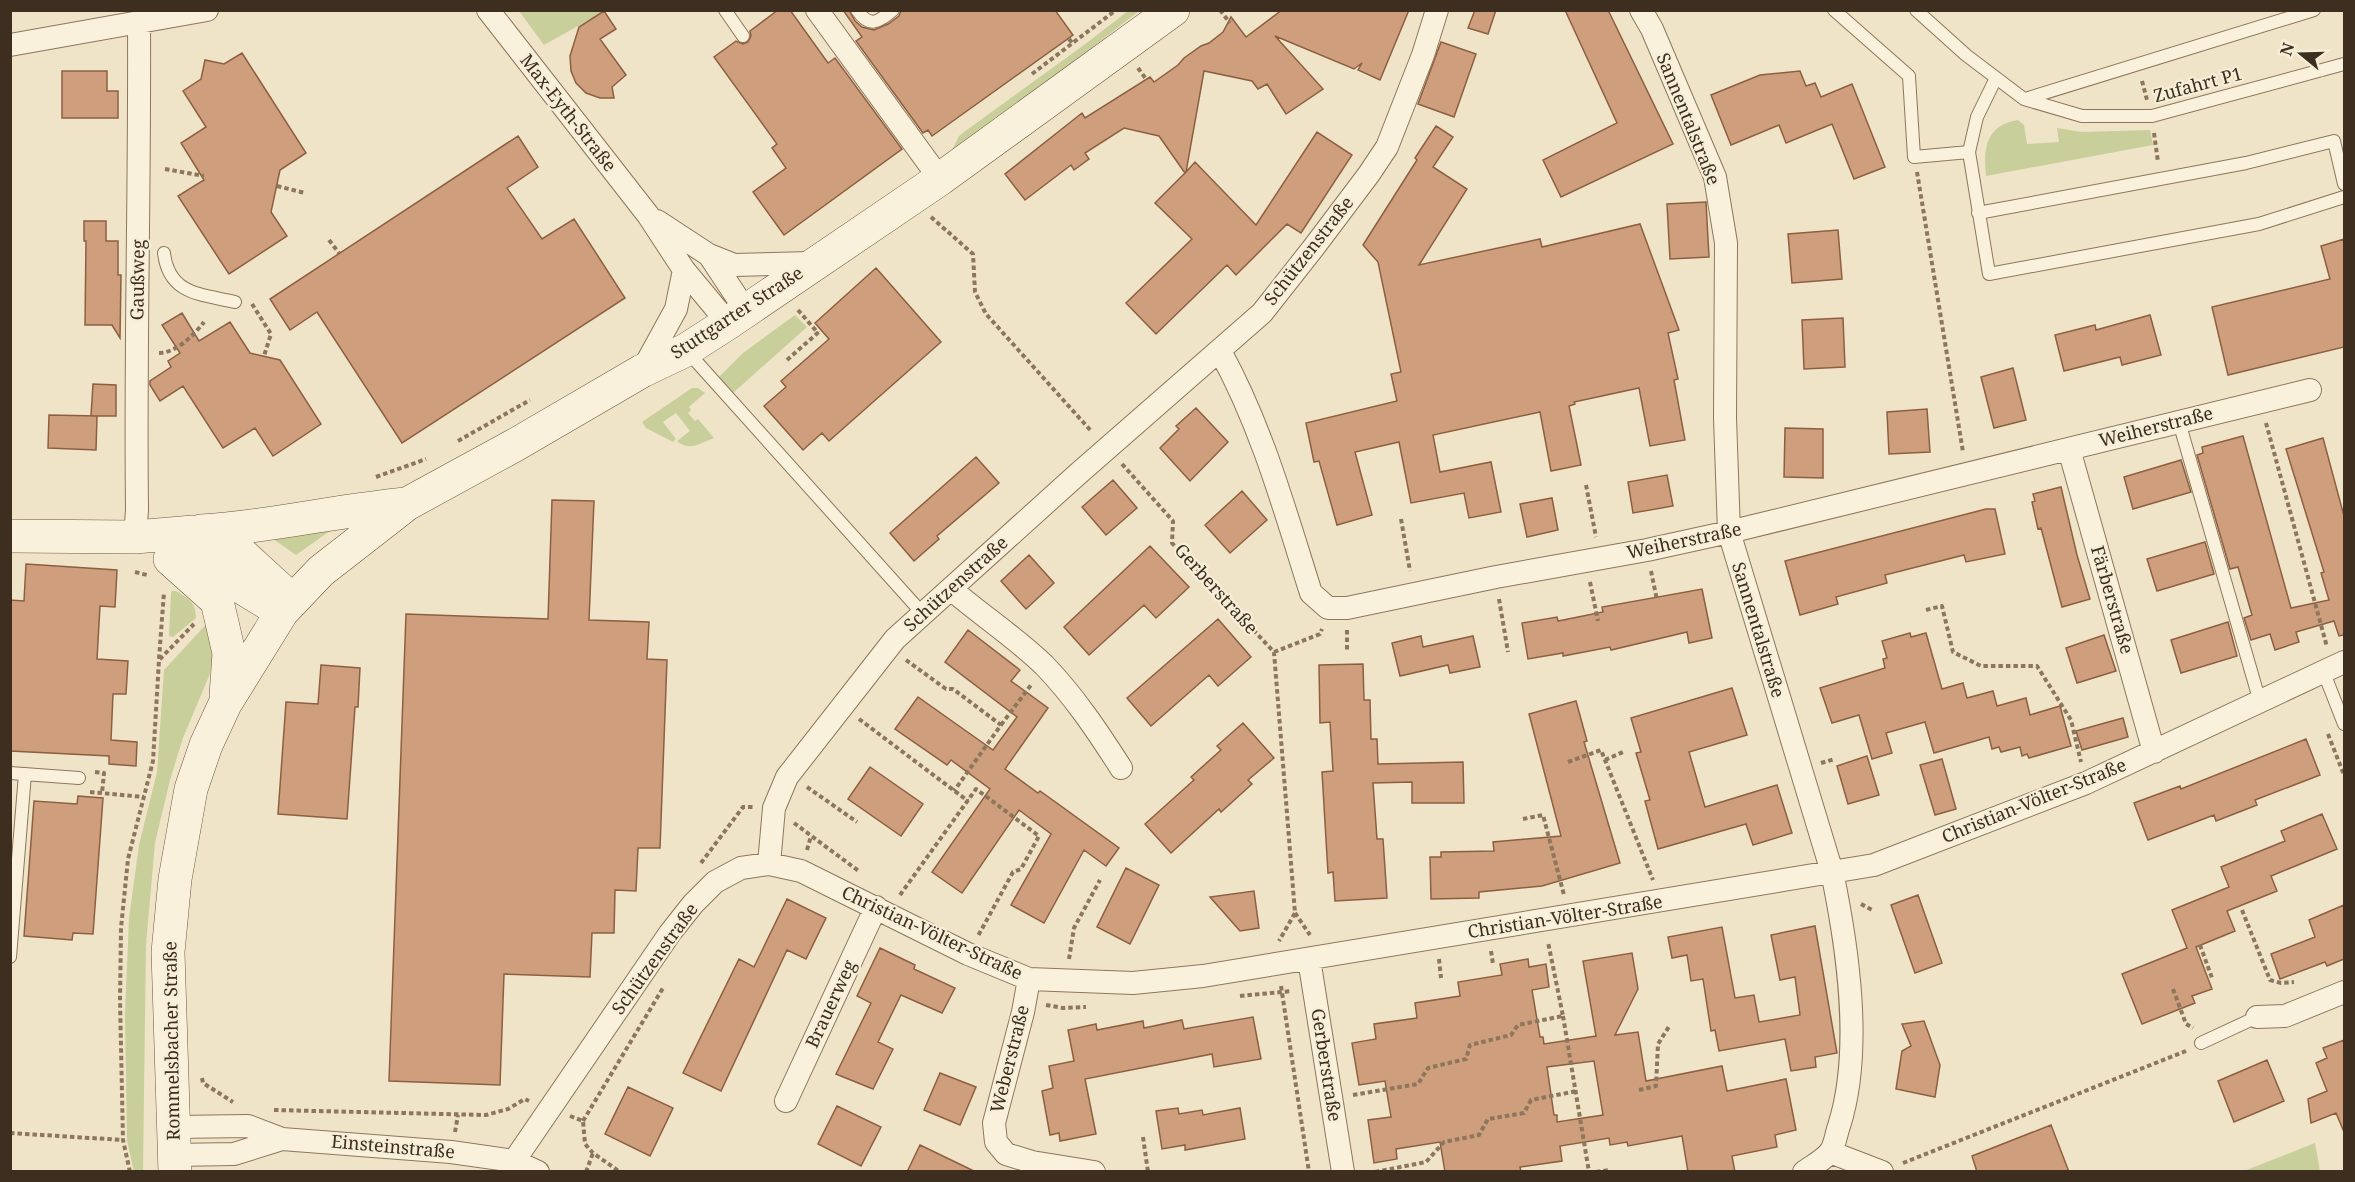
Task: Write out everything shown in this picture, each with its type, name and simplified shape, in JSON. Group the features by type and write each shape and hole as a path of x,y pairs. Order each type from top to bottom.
{"main road":[{"name":"Stuttgarter Straße","path":"287,606 321,571 407,504 515,445 642,371 686,350 909,201 1173,10"},
{"path":"10,536 135,537 245,528 356,508 407,504"},
{"path":"193,532 235,548 287,606"},
{"path":"135,537 162,573 217,601 229,653 225,704"},
{"path":"162,573 225,577 287,606"},
{"name":"Rommelsbacher Straße","path":"174,1151 168,952 175,879 191,789 206,745 225,704 287,606"}],"street":[{"path":"10,45 207,10"},
{"name":"Max-Eyth-Straße","path":"488,10 648,215 684,270 737,317"},
{"path":"817,10 940,179"},
{"name":"Schützenstraße","path":"512,1166 669,933 693,904 715,882 741,868 769,864 774,808 790,774 890,646 951,588 1262,313 1387,147 1423,54 1437,10"},
{"name":"Sannentalstraße","path":"1641,10 1652,29 1715,177 1726,243 1725,428 1729,532 1832,872 1840,909 1848,978 1852,1054 1846,1104 1830,1152"},
{"name":"Gaußweg","path":"135,537 140,22"},
{"name":"Max-Eyth-Straße","path":"648,215 710,255 734,265 787,265 815,262"},
{"name":"Max-Eyth-Straße","path":"710,255 737,317"},
{"path":"642,371 676,309 684,270"},
{"path":"1220,351 1237,382 1268,456 1311,593 1328,608"},
{"name":"Weiherstraße","path":"1328,608 1347,608 1729,532 2310,390"},
{"name":"Färberstraße","path":"2069,449 2154,752"},
{"path":"951,588 1045,666 1083,710 1121,768"},
{"name":"Christian-Völter-Straße","path":"769,864 801,871 883,899 968,954 1029,979 1133,983 1203,976 1874,865 2086,783 2344,662"},
{"name":"Brauerweg","path":"786,1101 883,899"},
{"name":"Gerberstraße","path":"1309,959 1332,1098 1338,1171"},
{"name":"Weberstraße","path":"1029,979 1023,1012 994,1123 996,1142 1006,1154 1032,1162 1094,1172"},
{"path":"2257,1017 2285,1016 2344,992"},
{"name":"Einsteinstraße","path":"174,1151 248,1126 282,1139 451,1152 538,1172"},
{"name":"Einsteinstraße","path":"174,1151 235,1159 282,1139"},
{"path":"1804,1172 1830,1152 1890,1169"}],"lane":[{"path":"725,10 743,36"},
{"path":"857,10 863,19 870,22 879,21 893,10"},
{"path":"1834,10 1909,76 1914,156 1969,152"},
{"path":"1916,10 1966,55 2024,99 2314,10"},
{"name":"Zufahrt P1","path":"2024,99 2082,116 2152,116 2344,64"},
{"path":"1996,78 1977,117 1969,152 1989,274 2259,224 2344,197"},
{"path":"1978,213 2246,163 2334,141 2344,184"},
{"path":"164,253 165,267 172,280 191,292 235,302"},
{"path":"686,350 923,614"},
{"path":"2179,422 2260,702"},
{"path":"2324,673 2344,724"},
{"path":"10,773 79,778"},
{"path":"10,957 24,774"},
{"path":"2201,1043 2257,1017"}],"path":[{"path":"1220,10 1230,23"},
{"path":"1069,39 1073,44"},
{"path":"1914,156 1966,475"},
{"path":"165,169 204,176"},
{"path":"277,186 305,193"},
{"name":"Gerberstraße","path":"909,201 945,227 973,254 975,292 986,314 1173,521 1172,543 1274,652"},
{"path":"329,240 339,253"},
{"path":"246,294 271,334 264,356"},
{"path":"154,352 167,353 195,334 204,322"},
{"path":"787,360 821,330"},
{"path":"457,441 540,395"},
{"path":"2260,402 2327,646"},
{"path":"371,479 426,459"},
{"path":"1586,485 1598,621"},
{"path":"1401,519 1415,595"},
{"path":"130,1172 123,1140 121,928 128,859 153,761 162,573 135,572"},
{"path":"1496,577 1508,652"},
{"path":"159,660 217,601"},
{"path":"1926,610 1942,606 1953,652 1980,666 2037,666 2072,720 2086,783"},
{"path":"1275,963 1276,947 1295,913 1274,652 1320,634 1328,608"},
{"path":"890,646 946,689 953,689 1001,726"},
{"path":"954,791 1045,666"},
{"path":"842,706 968,801"},
{"path":"1568,762 1601,750 1660,901"},
{"path":"1605,760 1623,752"},
{"path":"790,774 856,822"},
{"path":"79,778 86,778 85,791 144,797"},
{"path":"883,899 899,897 976,789 1039,836 1021,869 1013,872 968,954"},
{"path":"694,871 743,807 774,808 863,874"},
{"path":"1523,819 1544,815 1569,916"},
{"path":"1066,981 1074,928 1100,880"},
{"path":"2242,910 2270,980 2281,983 2294,982"},
{"path":"1544,920 1577,1091 1589,1172"},
{"path":"2199,945 2212,978"},
{"path":"620,1172 593,1153 585,1144 583,1121 667,982"},
{"path":"2173,989 2186,1024 2194,1029"},
{"name":"Gerberstraße","path":"1282,992 1309,1172"},
{"path":"1332,1098 1418,1084 1428,1068 1466,1059 1470,1045 1511,1035 1518,1025 1563,1016"},
{"path":"1639,1090 1656,1086 1658,1044 1670,1025"},
{"path":"1890,1169 2191,1050 2201,1043"},
{"path":"1375,1172 1426,1162 1444,1142 1479,1135 1488,1119 1524,1113 1531,1100 1577,1091"},
{"path":"268,1110 486,1115 508,1109 525,1099 583,1121"},
{"path":"10,1133 123,1140"},
{"path":"1143,1137 1148,1172"},
{"path":"586,1172 593,1153"},
{"path":"1596,1172 1609,1170"}],"green space":[{"path":"519,11 605,11 544,45"},
{"path":"1128,11 1139,11 1022,102 951,152 959,136 964,132"},
{"path":"2018,120 2024,125 2027,144 2059,142 2057,128 2082,132 2150,130 2153,145 1986,176 1985,156 1989,139 1999,127"},
{"path":"795,315 807,327 733,393 718,378 743,353"},
{"path":"692,388 698,388 705,393 689,407 691,410 688,413 695,421 698,419 714,438 695,446 686,446 677,441 690,431 676,413 663,422 676,439 673,442 646,428 642,422"},
{"path":"337,526 296,555 273,539"},
{"path":"172,591 176,591 190,601 195,608 196,618 173,637 169,636"},
{"path":"212,618 214,658 209,676 183,738 155,843 146,945 143,1171 134,1172 127,1140 125,1014 129,918 139,845 157,772 164,670"},
{"path":"2315,1143 2320,1171 2244,1171"}],"building":[{"path":"778,10 790,10 828,63 835,58 902,149 784,235 753,192 786,168 772,148 777,144 714,57 736,41 743,44 748,42 751,36 750,31"},
{"path":"843,10 849,10 855,21 862,27 874,30 899,16 901,10 1055,10 1073,35 932,136 928,130 923,133 856,41 862,37"},
{"path":"1282,10 1409,10 1380,80 1358,70 1362,63 1354,69 1275,36 1323,89 1286,114 1267,84 1258,89 1252,81 1204,71 1186,172 1195,162 1256,225 1317,132 1352,155 1301,233 1287,224 1236,275 1227,265 1156,334 1126,303 1192,239 1155,203 1185,173 1159,136 1124,128 1085,153 1089,159 1074,170 1071,165 1025,200 1005,174 1082,113 1085,118 1150,77 1154,82 1184,58 1223,32 1231,17 1246,37"},
{"path":"1475,10 1496,10 1488,34 1468,28"},
{"path":"1565,10 1608,10 1673,144 1561,197 1543,160 1617,123"},
{"path":"604,11 616,29 600,39 626,75 612,87 614,98 600,98 586,93 576,83 571,71 570,56 579,27"},
{"path":"1441,42 1476,54 1454,117 1418,104"},
{"path":"242,53 306,153 280,170 271,212 287,236 229,274 178,196 204,180 181,143 206,127 183,91 201,79 205,60 224,64"},
{"path":"62,71 107,71 107,91 118,91 118,118 62,118"},
{"path":"1800,71 1806,86 1815,83 1821,97 1852,84 1885,167 1854,179 1832,124 1786,143 1779,125 1731,145 1711,95 1760,75"},
{"path":"1436,126 1453,137 1433,167 1467,189 1419,265 1540,239 1542,247 1640,224 1679,330 1668,333 1678,379 1674,380 1685,440 1650,446 1639,388 1574,402 1575,404 1569,406 1581,465 1551,471 1540,412 1433,435 1440,472 1491,462 1501,512 1469,518 1464,493 1411,503 1399,442 1355,452 1372,515 1337,525 1319,461 1314,462 1306,423 1397,401 1391,374 1401,372 1378,262 1363,245"},
{"path":"518,136 538,167 507,188 542,239 574,219 625,298 402,443 317,312 290,330 270,299"},
{"path":"1706,202 1709,257 1670,259 1667,204"},
{"path":"84,221 106,221 106,241 118,241 118,275 121,275 120,338 112,325 85,325 86,241 84,241"},
{"path":"1838,230 1842,279 1792,283 1788,234"},
{"path":"2344,239 2344,347 2228,375 2212,307 2330,279 2321,246"},
{"path":"876,268 941,342 829,441 822,433 803,450 764,406 786,387 781,381 829,339 815,323"},
{"path":"182,313 199,341 230,322 250,353 280,360 321,424 273,456 255,428 223,448 183,386 160,401 150,381 171,367 168,361 180,353 162,325"},
{"path":"2150,315 2161,355 2122,365 2120,357 2064,371 2055,335 2095,325 2096,330"},
{"path":"1843,318 1845,367 1804,369 1802,320"},
{"path":"2013,368 2026,420 1994,428 1981,377"},
{"path":"93,384 116,385 116,416 91,416"},
{"path":"1196,408 1228,442 1190,481 1160,448 1179,429 1176,426"},
{"path":"1927,409 1930,452 1889,454 1887,412"},
{"path":"49,415 97,416 96,450 48,448"},
{"path":"1785,428 1823,429 1823,478 1784,477"},
{"path":"2243,436 2291,608 2329,600 2321,573 2324,572 2286,449 2323,438 2344,516 2344,635 2339,636 2334,621 2296,632 2299,642 2275,650 2270,634 2251,640 2244,618 2252,615 2238,567 2230,569 2197,455 2203,453 2202,447"},
{"path":"976,457 999,483 937,536 939,539 914,561 890,533"},
{"path":"2181,460 2191,492 2133,509 2124,477"},
{"path":"1667,475 1673,506 1633,513 1628,482"},
{"path":"1113,480 1137,508 1106,535 1082,507"},
{"path":"2061,487 2090,599 2062,607 2032,502 2035,501 2033,494"},
{"path":"1242,491 1267,520 1230,553 1205,525"},
{"path":"1552,498 1558,530 1527,537 1520,504"},
{"path":"552,500 594,501 589,620 649,622 647,659 667,660 660,848 638,848 636,891 615,890 614,933 592,933 590,977 504,974 500,1085 389,1081 406,614 548,619"},
{"path":"1986,509 1995,509 2005,554 1966,562 1964,555 1885,575 1887,583 1836,597 1838,604 1800,615 1785,561"},
{"path":"2205,542 2214,574 2157,591 2147,559"},
{"path":"1150,546 1189,587 1156,618 1144,605 1089,655 1064,627"},
{"path":"1029,555 1054,583 1026,609 1001,581"},
{"path":"26,564 117,570 115,607 100,606 97,659 128,661 126,694 113,694 111,740 137,742 136,766 109,764 109,756 10,751 10,600 24,601"},
{"path":"1702,589 1712,638 1689,643 1687,632 1611,650 1610,647 1563,656 1563,653 1528,659 1522,623 1557,617 1558,621 1603,612 1602,607"},
{"path":"1218,619 1251,657 1218,686 1209,675 1151,726 1127,698"},
{"path":"2228,622 2237,656 2181,673 2171,640"},
{"path":"968,630 1020,670 1011,681 1048,708 1005,769 1038,793 1040,791 1119,848 1106,866 1084,850 1044,923 1011,905 1051,834 1019,810 962,893 932,872 990,789 951,760 947,765 895,729 918,697 993,750 1017,717 945,662"},
{"path":"1910,633 1911,637 1926,633 1942,689 1963,683 1967,698 1993,691 1997,706 2026,698 2030,715 2060,706 2071,746 2029,758 2027,754 2022,756 2020,747 2001,752 1999,747 1992,749 1989,737 1934,753 1925,722 1886,733 1892,753 1872,759 1859,715 1832,723 1820,688 1885,668 1883,659 1887,658 1882,641"},
{"path":"2104,635 2116,671 2077,683 2066,648"},
{"path":"1421,636 1423,647 1473,636 1480,667 1450,673 1448,665 1400,676 1392,643"},
{"path":"1363,664 1364,700 1370,700 1371,739 1377,739 1378,764 1463,762 1464,803 1412,803 1412,782 1373,783 1377,839 1383,839 1387,898 1335,901 1333,872 1328,873 1322,772 1333,771 1330,722 1320,723 1319,665"},
{"path":"321,665 360,668 347,819 278,814 286,702 318,704"},
{"path":"1732,688 1747,735 1689,752 1705,807 1777,785 1792,833 1753,845 1746,824 1658,849 1645,801 1650,800 1636,753 1641,752 1631,718"},
{"path":"1576,701 1587,741 1584,742 1620,863 1542,886 1479,892 1479,898 1431,899 1430,857 1441,857 1441,852 1494,851 1493,842 1561,836 1529,714"},
{"path":"2123,718 2128,737 2082,750 2076,731"},
{"path":"1243,723 1274,758 1248,780 1252,784 1221,812 1219,809 1171,853 1145,824 1194,780 1191,777 1221,750 1217,746"},
{"path":"2306,739 2320,775 2255,800 2257,805 2216,821 2214,815 2148,840 2134,803 2180,786 2181,789"},
{"path":"1867,756 1879,795 1848,804 1837,766"},
{"path":"1942,759 1956,809 1935,815 1920,765"},
{"path":"870,767 923,804 901,836 848,799"},
{"path":"78,796 103,798 93,934 73,933 72,940 24,936 34,801 77,804"},
{"path":"2322,814 2337,849 2271,876 2277,891 2227,911 2235,931 2196,947 2212,989 2192,996 2195,1003 2142,1024 2122,974 2187,948 2172,910 2229,887 2221,867 2285,841 2281,831"},
{"path":"1126,868 1159,885 1130,944 1097,927"},
{"path":"1254,891 1259,928 1240,931 1210,897"},
{"path":"1918,895 1942,963 1915,973 1891,905"},
{"path":"787,899 826,918 806,959 787,950 721,1091 683,1073 739,959 754,967"},
{"path":"2344,905 2344,959 2327,966 2325,962 2280,979 2271,954 2315,937 2309,920"},
{"path":"1815,926 1837,1053 1815,1057 1816,1067 1791,1071 1785,1039 1719,1051 1715,1030 1711,1031 1703,979 1691,981 1687,955 1672,958 1668,937 1722,927 1735,998 1754,995 1759,1022 1800,1015 1795,977 1780,980 1771,935"},
{"path":"880,948 915,965 914,969 955,988 942,1013 901,995 878,1042 893,1049 873,1089 836,1074 871,1003 857,996"},
{"path":"1632,953 1638,989 1615,1035 1638,1032 1646,1081 1722,1066 1727,1091 1786,1079 1796,1130 1775,1135 1777,1147 1732,1156 1735,1172 1688,1172 1682,1136 1628,1146 1627,1142 1610,1145 1609,1138 1560,1146 1562,1161 1520,1167 1521,1172 1445,1172 1440,1142 1396,1149 1397,1159 1374,1163 1368,1120 1391,1117 1385,1081 1359,1085 1352,1043 1376,1039 1374,1024 1417,1018 1415,1003 1460,996 1458,982 1502,975 1500,964 1528,959 1529,967 1546,964 1549,987 1532,990 1540,1037 1543,1037 1544,1044 1596,1036 1583,961","holes":["1594,1061 1603,1115 1557,1122 1547,1067"]},
{"path":"1253,1017 1261,1059 1214,1067 1212,1054 1085,1079 1096,1134 1060,1141 1059,1133 1050,1135 1042,1091 1053,1088 1049,1066 1074,1061 1068,1030 1096,1024 1097,1030 1143,1021 1144,1028 1182,1020 1184,1029"},
{"path":"1924,1021 1940,1065 1935,1097 1896,1089 1902,1051 1911,1046 1902,1024"},
{"path":"2344,1040 2344,1132 2336,1113 2311,1123 2308,1099 2327,1091 2316,1063 2327,1058 2323,1048"},
{"path":"2267,1060 2284,1101 2234,1122 2218,1081"},
{"path":"940,1073 976,1087 960,1125 924,1110"},
{"path":"628,1087 673,1108 650,1156 605,1134"},
{"path":"837,1106 881,1127 861,1166 818,1144"},
{"path":"1178,1108 1179,1114 1202,1110 1203,1115 1240,1108 1245,1139 1185,1150 1185,1145 1162,1149 1156,1111"},
{"path":"2051,1125 2069,1172 1977,1172 1972,1156"},
{"path":"920,1145 976,1172 907,1172"}]}
